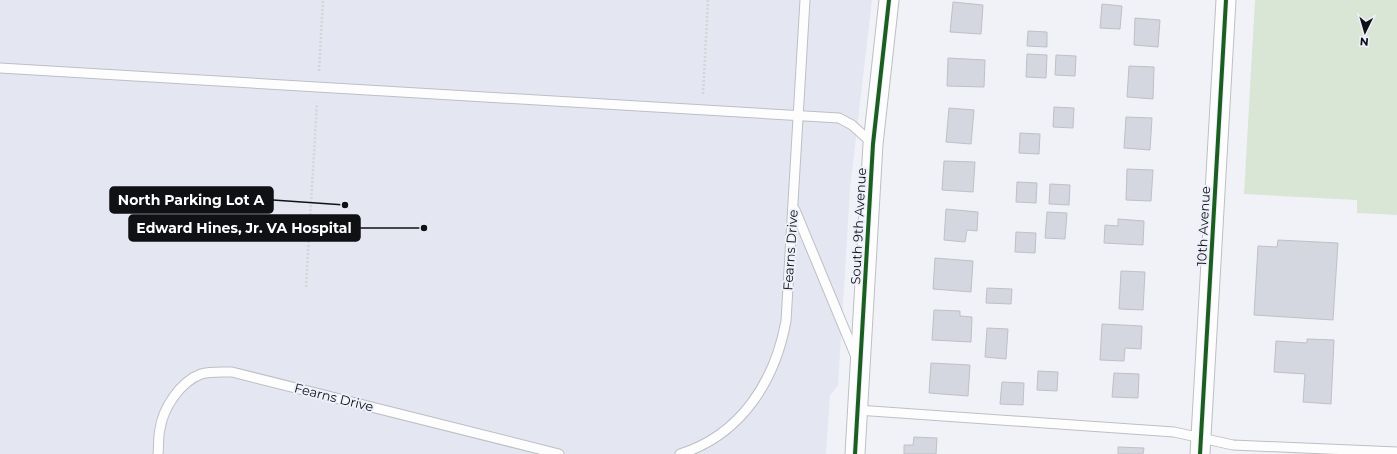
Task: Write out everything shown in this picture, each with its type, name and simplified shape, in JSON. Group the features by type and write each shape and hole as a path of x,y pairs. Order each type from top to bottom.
{"street":[{"name":"South 9th Avenue","path":"855,454 873,144 889,0"},
{"name":"10th Avenue","path":"1200,446 1226,0"}],"lane":[{"name":"Fearns Drive","path":"680,454 704,444 738,419 756,397 774,366 782,344 786,321 805,0"},
{"path":"0,68 839,118 852,125 873,144"},
{"path":"793,207 860,366"},
{"name":"Fearns Drive","path":"158,454 160,429 170,403 179,390 200,375 216,371 232,372 559,454"},
{"path":"857,410 1174,432 1200,446 1233,445 1397,452"}],"path":[{"path":"306,287 323,0"},
{"path":"702,111 708,0"}],"shaded area":[{"path":"0,0 872,0 850,189 838,386 830,395 826,454 0,454"}],"green space":[{"path":"1255,0 1397,0 1397,215 1357,213 1357,200 1244,194"}],"building":[{"path":"953,2 983,5 981,34 950,32"},
{"path":"1102,4 1122,6 1120,29 1100,28"},
{"path":"1135,18 1160,20 1158,47 1134,45"},
{"path":"1028,31 1047,32 1047,47 1027,46"},
{"path":"1027,54 1047,55 1046,78 1026,77"},
{"path":"1056,55 1076,56 1075,76 1055,75"},
{"path":"948,58 985,60 984,87 947,86"},
{"path":"1129,66 1154,67 1153,99 1127,97"},
{"path":"1054,107 1074,108 1073,128 1053,127"},
{"path":"949,108 974,110 971,144 946,142"},
{"path":"1126,117 1152,118 1150,150 1124,148"},
{"path":"1020,133 1040,134 1039,154 1019,153"},
{"path":"944,161 975,162 973,192 942,190"},
{"path":"1127,169 1153,170 1151,201 1126,200"},
{"path":"1017,182 1037,183 1036,203 1016,202"},
{"path":"1050,184 1070,185 1069,205 1049,204"},
{"path":"946,209 978,212 977,231 967,230 965,242 944,240"},
{"path":"1047,212 1067,213 1065,239 1045,238"},
{"path":"1118,219 1144,221 1143,245 1104,243 1105,225 1118,226"},
{"path":"1016,232 1036,233 1035,253 1015,252"},
{"path":"1278,240 1338,243 1333,320 1254,315 1258,246 1277,247"},
{"path":"935,258 973,261 971,292 933,289"},
{"path":"1121,271 1145,272 1143,310 1119,309"},
{"path":"987,288 1012,289 1011,304 986,303"},
{"path":"934,310 960,311 960,316 972,317 971,342 932,340"},
{"path":"1102,324 1142,326 1141,349 1125,348 1124,361 1100,360"},
{"path":"987,328 1008,329 1006,359 985,357"},
{"path":"1307,339 1334,340 1331,404 1303,402 1305,374 1274,372 1276,341 1307,343"},
{"path":"931,363 970,365 968,396 929,393"},
{"path":"1038,371 1058,372 1057,391 1037,390"},
{"path":"1114,373 1139,374 1138,398 1112,397"},
{"path":"1002,382 1024,383 1023,405 1000,404"},
{"path":"914,437 937,438 936,454 904,454 904,445 913,445"},
{"path":"1118,447 1144,448 1143,454 1118,454"}],"cycle path":[{"path":"855,454 873,144 889,0"},
{"path":"1200,454 1226,0"}],"place":[{"name":"North Parking Lot A","path":"345,205"},
{"name":"Edward Hines, Jr. VA Hospital","path":"424,228"}]}
